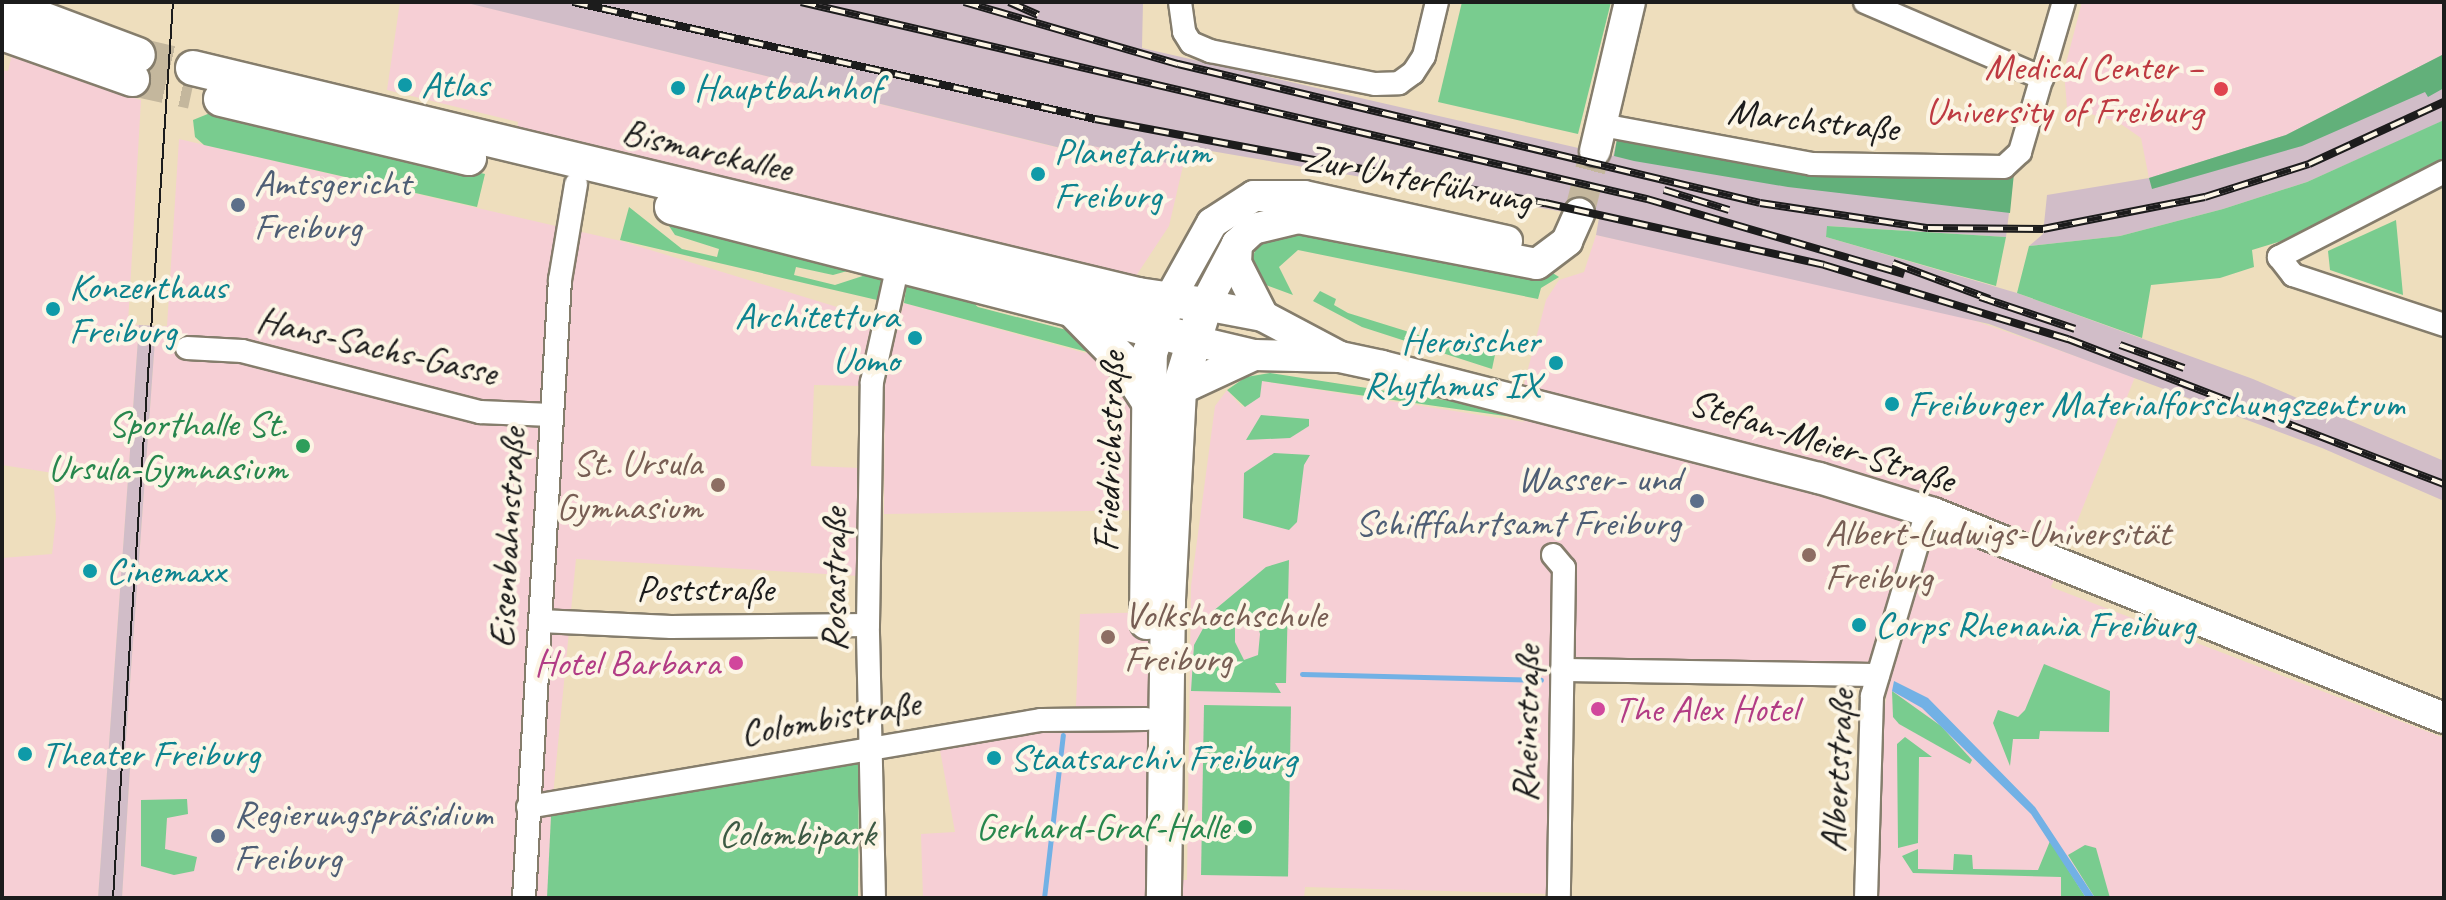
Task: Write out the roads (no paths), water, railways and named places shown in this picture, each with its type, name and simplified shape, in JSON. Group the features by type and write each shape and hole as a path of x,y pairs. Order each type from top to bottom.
{"main road":[{"path":"1598,138 1630,2"},
{"path":"2,4 135,67 2,33"},
{"name":"Bismarckallee","path":"1191,340 1162,315 555,158 192,80 576,184 1073,309 1162,315 1205,305"},
{"name":"Zur Unterführung","path":"1162,315 1212,223 1240,201 1266,194 1304,196 1560,248"},
{"name":"Zur Unterführung","path":"1191,340 1205,305 1237,244 1272,220 1298,218 1525,264 1548,259 1560,248 1579,214"},
{"path":"1237,244 1236,263 1263,316"},
{"name":"Stefan-Meier-Straße","path":"1205,305 1263,316 1340,357"},
{"path":"1073,309 1121,359 1164,396 1254,355"},
{"name":"Friedrichstraße","path":"1162,315 1168,602 1164,898"},
{"name":"Friedrichstraße","path":"1145,898 1146,719 1164,396 1191,340"},
{"name":"Stefan-Meier-Straße","path":"1191,340 1254,355 1340,357 1570,410 1927,511 2444,718"}],"street":[{"path":"1180,2 1184,32 1191,43 1210,51 1375,84 1399,83 1413,73 1424,56 1437,2"},
{"path":"1866,2 2042,78 2064,2"},
{"name":"Marchstraße","path":"1598,138 1812,164 1987,169 2015,159 2042,78"},
{"path":"2444,172 2362,218 2288,249 2279,257 2281,265 2293,275 2444,325"},
{"name":"Eisenbahnstraße","path":"524,898 560,280 576,184"},
{"name":"Rosastraße","path":"874,898 868,625 872,382 898,265"},
{"name":"Hans-Sachs-Gasse","path":"187,348 242,351 480,412 551,415"},
{"name":"Albertstraße","path":"1866,898 1871,714 1878,675 1927,511"},
{"name":"Rheinstraße","path":"1553,555 1564,568 1559,898"},
{"name":"Poststraße","path":"540,621 671,627 868,625"},
{"path":"1562,670 1878,675"},
{"name":"Colombistraße","path":"528,807 1041,720 1146,719"}],"water":[{"path":"1894,681 1928,698 2035,807 2095,898 2086,898 2031,814 1922,708 1892,691"}],"waterway":[{"path":"1302,674 1541,680"},
{"path":"1044,898 1063,735"}],"tunnel":[{"path":"138,55 193,68"},
{"path":"132,79 192,92"},
{"path":"1579,214 1595,151"}],"tram line":[{"path":"113,898 173,2"}],"railway":[{"path":"573,2 1095,119 1545,203 1824,265 2068,339 2444,484"},
{"path":"801,2 1647,199 1904,274"},
{"path":"964,2 1178,64 1760,203 1928,228 2043,229 2205,197 2309,164 2444,102"},
{"path":"1009,2 1038,15"},
{"path":"1664,190 1729,210"},
{"path":"1893,263 1990,299"},
{"path":"1980,297 2075,329"},
{"path":"2120,345 2184,368"}],"place":[{"name":"Atlas","path":"405,85"},
{"name":"Hauptbahnhof","path":"678,88"},
{"name":"Medical Center – University of Freiburg","path":"2221,89"},
{"name":"Planetarium Freiburg","path":"1038,174"},
{"name":"Amtsgericht Freiburg","path":"238,205"},
{"name":"Konzerthaus Freiburg","path":"53,309"},
{"name":"Architettura Uomo","path":"915,338"},
{"name":"Heroischer Rhythmus IX","path":"1556,363"},
{"name":"Freiburger Materialforschungszentrum","path":"1892,404"},
{"name":"Sporthalle St. Ursula-Gymnasium","path":"303,446"},
{"name":"St. Ursula Gymnasium","path":"718,485"},
{"name":"Wasser- und Schifffahrtsamt Freiburg","path":"1697,501"},
{"name":"Albert-Ludwigs-Universität Freiburg","path":"1809,555"},
{"name":"Cinemaxx","path":"90,571"},
{"name":"Corps Rhenania Freiburg","path":"1859,625"},
{"name":"Volkshochschule Freiburg","path":"1108,637"},
{"name":"Hotel Barbara","path":"736,663"},
{"name":"The Alex Hotel","path":"1598,709"},
{"name":"Theater Freiburg","path":"25,754"},
{"name":"Staatsarchiv Freiburg","path":"994,758"},
{"name":"Gerhard-Graf-Halle","path":"1245,827"},
{"name":"Regierungspräsidium Freiburg","path":"218,836"}],"park label":[{"name":"Colombipark","path":"797,834"}]}
